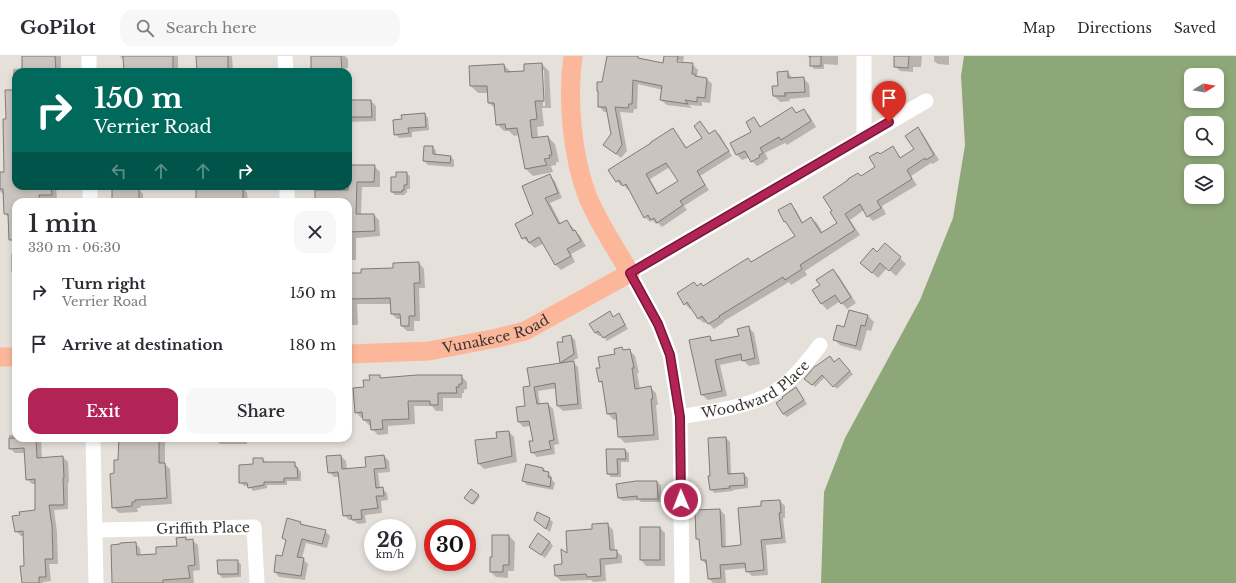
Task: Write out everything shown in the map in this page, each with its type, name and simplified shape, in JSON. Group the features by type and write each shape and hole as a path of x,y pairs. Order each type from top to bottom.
{"main road":[{"path":"573,56 570,74 572,117 577,160 587,195 601,224 630,273"},
{"name":"Vunakece Road","path":"352,354 429,351 497,338 525,330 630,273"},
{"path":"0,357 12,357"}],"street":[{"path":"89,56 89,68"},
{"path":"285,56 286,68"},
{"path":"864,56 864,137"},
{"path":"682,583 680,417 670,355 658,324 630,273 926,101"},
{"name":"Woodward Place","path":"680,417 748,404 767,396 787,382 803,367 820,346"},
{"path":"93,442 96,583"},
{"name":"Griffith Place","path":"95,530 254,527 257,583"}],"green space":[{"path":"964,56 1236,56 1236,583 821,583 824,492 845,438 920,300 953,218 965,145 961,76"}],"building":[{"path":"22,56 55,56 56,68 22,68"},
{"path":"123,56 173,56 173,68 124,68"},
{"path":"196,56 228,56 228,68 197,68"},
{"path":"311,56 341,56 342,68 311,68"},
{"path":"607,56 638,56 638,58 663,63 664,56 678,56 677,62 693,63 692,74 707,78 705,98 697,97 697,102 685,100 688,104 660,100 662,86 633,80 632,104 629,104 628,108 615,107 622,145 616,154 603,145 611,134 606,107 598,107 597,82 602,82"},
{"path":"810,56 821,56 821,66 810,66"},
{"path":"894,56 909,56 908,68 894,67"},
{"path":"542,63 544,101 535,101 537,119 530,120 532,138 548,136 552,155 549,155 550,158 544,159 547,165 525,169 517,128 506,129 505,124 496,125 494,103 488,103 487,86 470,86 469,66 504,64 505,72 524,71 524,64"},
{"path":"788,71 788,78 804,77 805,92 784,93 786,96 773,96 772,86 778,86 777,72"},
{"path":"5,90 12,90 12,190 51,190 52,195 39,195 39,198 12,198 12,240 9,240 8,214 4,214 3,189 0,189 0,172 4,172 3,119 6,119"},
{"path":"352,100 371,100 372,117 352,117"},
{"path":"792,107 796,113 804,109 811,121 781,140 779,137 760,148 763,153 759,155 760,157 751,162 745,151 736,155 730,143 751,132 746,122 754,117 760,127"},
{"path":"425,113 426,127 408,128 409,133 394,135 393,120 402,119 401,115"},
{"path":"700,121 709,134 715,130 729,151 697,171 705,185 680,201 683,205 657,223 654,218 651,220 648,215 644,218 626,184 623,186 619,180 616,182 608,170 673,128 686,148 702,138 694,126","holes":["666,163 678,181 657,194 646,174"]},
{"path":"918,127 934,155 926,160 925,158 907,170 912,179 877,201 881,208 867,217 860,204 845,214 855,230 800,265 802,269 785,280 783,277 708,324 702,316 698,319 687,302 684,305 677,293 694,282 697,286 701,283 703,286 748,258 751,262 795,236 785,221 784,222 778,210 791,203 802,223 811,217 821,233 837,223 830,212 832,211 823,197 858,173 861,176 875,167 869,157 878,152 880,154 893,146 900,158 914,149 905,136"},
{"path":"424,146 433,146 433,154 451,156 450,163 423,161"},
{"path":"352,165 375,165 374,182 357,182 356,214 374,214 375,231 352,232 352,198 315,198 315,190 352,190"},
{"path":"396,172 407,172 407,185 404,185 404,190 402,190 402,192 391,192 391,177 396,177"},
{"path":"550,174 558,193 545,198 559,224 567,220 581,241 567,249 571,256 555,265 539,237 529,243 526,237 522,239 515,224 533,214 522,186"},
{"path":"112,190 139,190 139,198 112,198"},
{"path":"196,190 243,190 243,198 196,198"},
{"path":"885,243 901,257 889,271 880,263 872,273 860,263 873,248 877,252"},
{"path":"419,262 420,283 414,283 415,316 409,316 409,326 401,326 400,314 391,314 390,298 352,299 352,273 361,273 361,269 393,268 393,263"},
{"path":"833,269 851,297 841,304 835,295 821,304 812,290 820,285 816,280"},
{"path":"849,310 868,315 865,326 861,325 856,346 833,340 837,325 844,327"},
{"path":"610,311 613,317 619,313 625,325 603,338 598,331 595,333 589,324"},
{"path":"749,326 755,358 742,361 741,354 715,360 722,391 701,395 689,340 710,336 711,341 739,336 737,329"},
{"path":"571,335 574,354 560,363 557,342 563,342 562,337"},
{"path":"622,347 623,350 630,349 634,368 632,368 635,389 651,386 653,399 651,399 654,435 618,437 616,413 607,414 602,381 599,382 596,368 600,368 598,357 615,354 614,349"},
{"path":"830,356 834,362 839,358 850,371 833,387 822,375 812,385 804,379 815,366"},
{"path":"574,361 578,404 557,406 555,383 534,387 537,404 548,403 554,440 549,441 551,449 531,453 529,441 533,441 529,421 518,422 516,407 525,406 523,387 530,386 527,368"},
{"path":"369,375 380,375 380,378 417,375 462,375 462,384 459,384 459,387 456,387 457,393 438,393 438,405 430,405 430,401 408,401 409,419 382,420 383,429 371,430 370,420 363,420 362,412 355,413 353,388 364,387 363,380 370,380"},
{"path":"796,387 804,400 783,414 776,403"},
{"path":"509,431 512,456 478,464 475,440 497,438 496,432"},
{"path":"726,437 728,474 744,473 745,485 729,486 730,488 710,490 708,476 710,476 708,438"},
{"path":"9,438 12,438 12,442 36,442 37,458 63,456 64,505 49,505 52,526 53,559 45,559 46,577 39,577 39,583 22,583 20,566 24,566 23,531 15,532 12,516 20,515 19,512 35,510 35,479 26,480 24,448 9,449"},
{"path":"119,442 159,442 159,463 165,463 167,498 135,500 135,502 132,502 132,506 112,508 110,474 114,473 114,460 118,460"},
{"path":"606,449 625,449 626,459 617,459 618,474 607,474"},
{"path":"341,455 342,469 366,467 365,457 384,455 386,468 374,469 376,488 383,487 384,496 376,496 378,508 361,510 362,519 352,520 351,515 343,516 338,472 328,473 326,456"},
{"path":"253,458 263,458 263,462 295,462 298,478 284,478 284,482 264,482 264,485 248,488 247,483 239,483 239,465 253,464"},
{"path":"526,464 543,468 543,471 549,472 548,477 551,478 550,487 522,481"},
{"path":"636,481 657,481 658,499 637,499 637,496 618,498 616,484"},
{"path":"471,489 479,495 472,504 464,498"},
{"path":"780,500 781,513 779,513 782,538 761,540 764,570 746,572 745,563 720,565 721,578 708,579 706,560 701,560 699,539 696,539 695,510 720,509 722,547 741,545 738,508 761,506 761,501"},
{"path":"537,512 550,518 546,529 534,520"},
{"path":"287,518 301,522 300,524 326,530 322,544 302,539 297,557 304,558 301,576 274,572 276,555 282,556 286,540 282,538"},
{"path":"608,523 610,550 617,550 617,558 600,559 601,576 587,577 586,574 555,576 554,565 562,564 561,549 567,553 566,531 592,529 592,524"},
{"path":"640,527 660,527 660,560 640,560"},
{"path":"538,533 550,542 541,555 529,547"},
{"path":"492,535 509,535 509,565 503,565 503,572 490,572"},
{"path":"186,537 186,540 193,539 195,565 188,566 190,578 163,580 163,583 112,583 111,545 136,542 137,555 156,554 156,547 177,546 176,538"},
{"path":"217,560 238,560 238,574 218,574"}],"route":[{"path":"681,500 680,417 670,355 658,324 630,273 889,122"}]}
